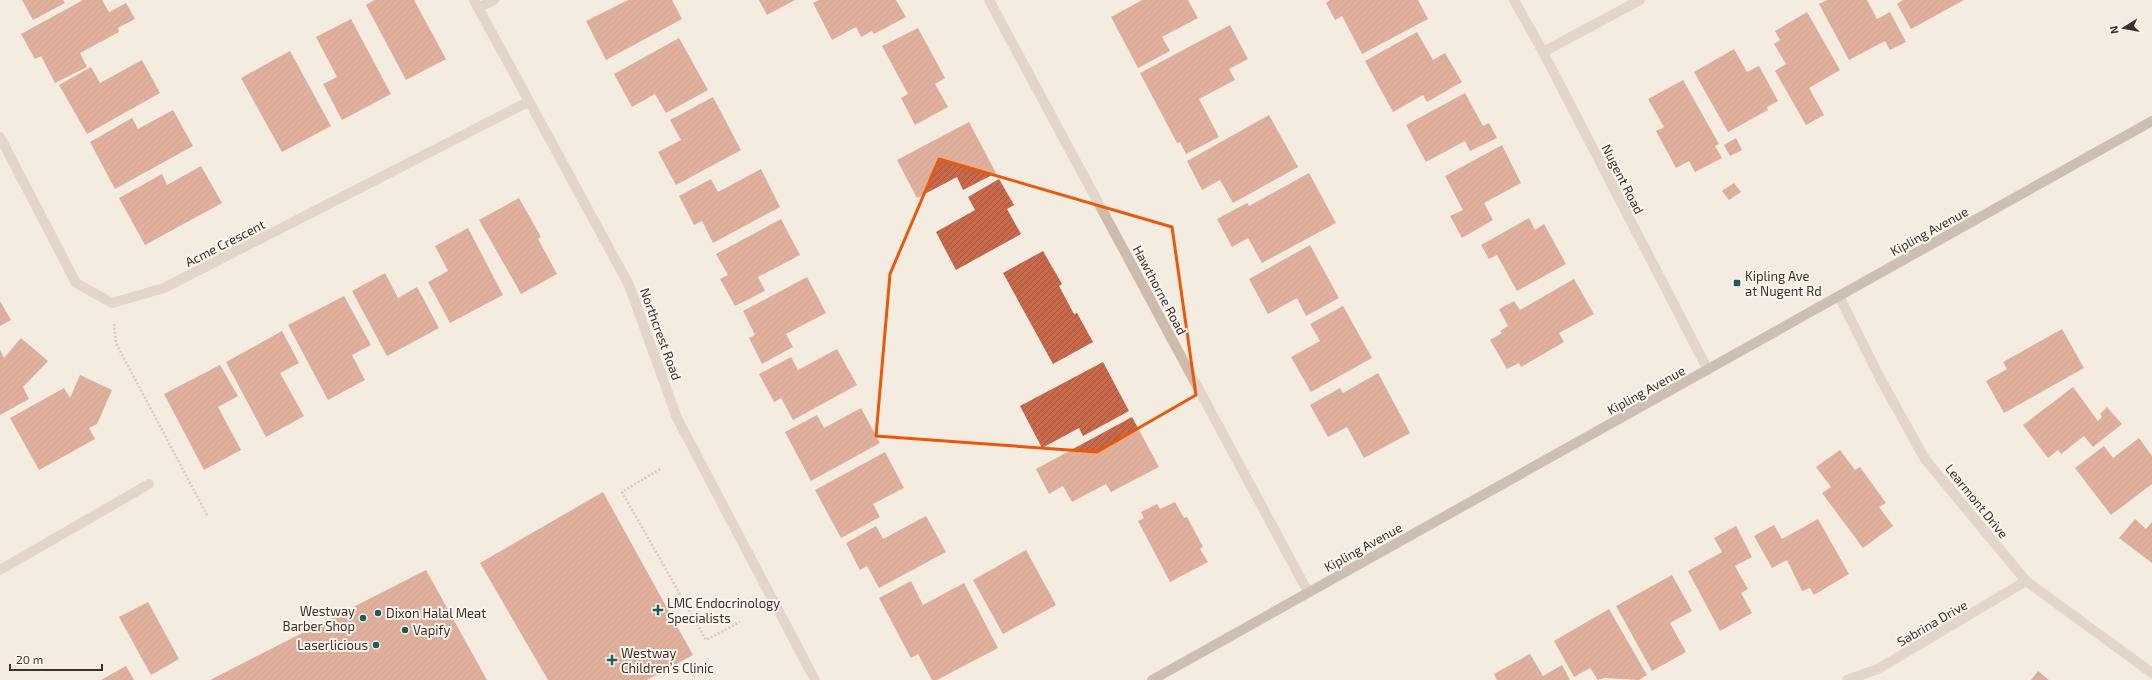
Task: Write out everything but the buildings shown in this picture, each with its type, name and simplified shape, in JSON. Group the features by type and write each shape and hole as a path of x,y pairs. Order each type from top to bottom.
{"main road":[{"name":"Kipling Avenue","path":"1152,680 2152,121"}],"street":[{"path":"476,4 494,0"},
{"name":"Hawthorne Road","path":"989,0 1308,592"},
{"name":"Nugent Road","path":"1514,0 1543,52 1708,370"},
{"path":"1543,52 1640,0"},
{"name":"Northcrest Road","path":"476,4 629,285 677,418 815,680"},
{"name":"Acme Crescent","path":"112,303 164,288 528,102"},
{"path":"0,137 76,283 112,303"},
{"name":"Learmont Drive","path":"1839,296 1880,378 1925,459 2026,581 2152,673"},
{"path":"0,570 149,484"},
{"name":"Sabrina Drive","path":"1847,680 1878,670 2026,581"}],"path":[{"path":"112,303 116,343 208,517"},
{"path":"660,469 622,492 706,640 740,622"}],"highlighted area":[{"path":"939,159 1172,227 1196,395 1097,452 876,436 890,274"}],"place":[{"name":"Kipling Ave at Nugent Rd","path":"1737,283"},
{"name":"LMC Endocrinology Specialists","path":"658,610"},
{"name":"Dixon Halal Meat","path":"378,613"},
{"name":"Westway Barber Shop","path":"363,618"},
{"name":"Vapify","path":"405,630"},
{"name":"Laserlicious","path":"376,645"},
{"name":"Westway Children’s Clinic","path":"612,660"}]}
